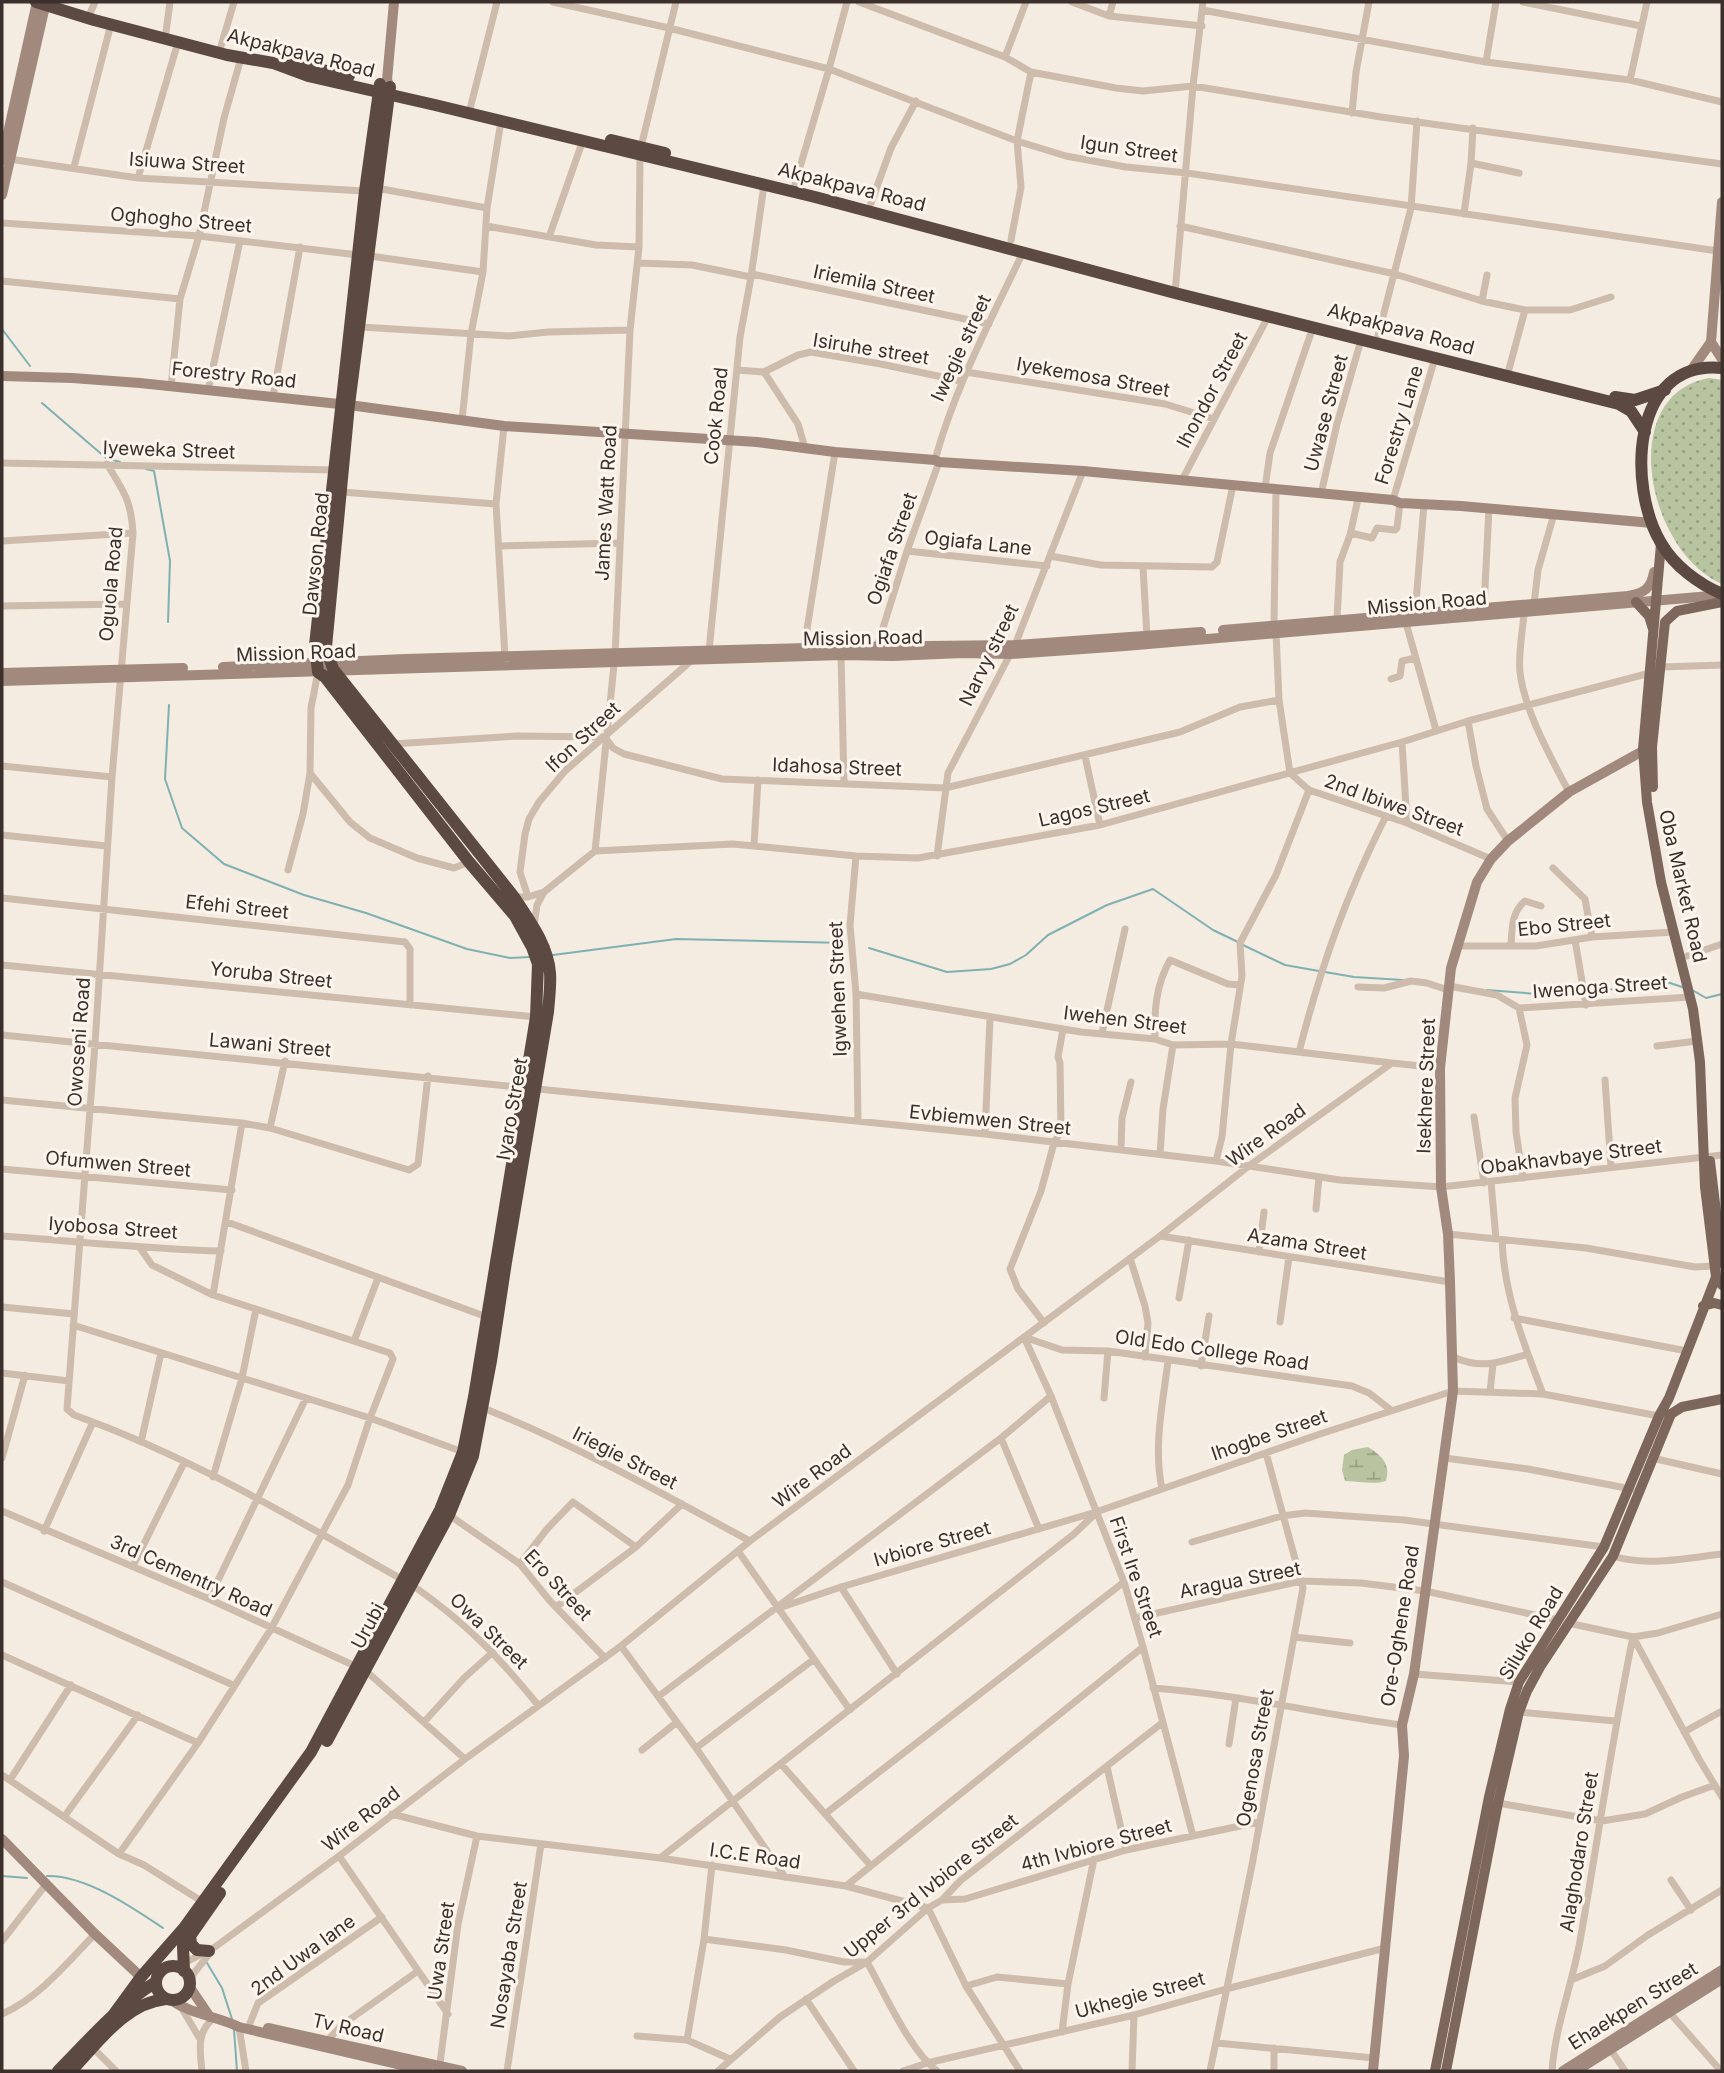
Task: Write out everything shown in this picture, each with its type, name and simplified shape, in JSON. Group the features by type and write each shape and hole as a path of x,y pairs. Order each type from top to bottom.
{"highway":[{"name":"Akpakpava Road","path":"40,2 94,20 262,61 308,76 385,87 500,121 795,184 1011,240 1362,340 1619,404 1632,411 1645,432"},
{"name":"Akpakpava Road","path":"60,2 93,7 166,32 470,110 492,112 1024,251 1378,336 1628,400 1642,399 1665,390"},
{"name":"Dawson Road","path":"324,666 315,646 385,87"},
{"name":"Dawson Road","path":"324,666 342,492 345,405 360,327 364,255"},
{"path":"1722,368 1692,369 1675,379 1650,411 1641,449 1642,484 1661,548 1689,575 1722,595"},
{"path":"324,666 480,851 534,926 541,956"},
{"path":"324,666 325,677 469,862 515,916 541,956"},
{"name":"Iyaro Street","path":"531,1088 541,956"},
{"name":"Iyaro Street","path":"501,1261 531,1088 548,1012 541,956"},
{"name":"Urubi","path":"181,1973 183,1946 194,1914 312,1752 362,1669 440,1510 463,1452 487,1317 501,1261"},
{"name":"Urubi","path":"407,1582 449,1516 473,1456 483,1408 501,1261"},
{"name":"Urubi","path":"187,1931 319,1754 343,1716 362,1669"},
{"path":"187,1931 191,1944 197,1950 212,1949"},
{"path":"71,2071 118,2022 143,2003 173,2001 183,1996 181,1973 187,1931"},
{"path":"114,2014 141,1977 187,1931"},
{"path":"58,2071 114,2014 142,1990 181,1973"},
{"path":"156,1982 159,1992 173,2001"}],"main road":[{"name":"Oba Market Road","path":"1661,548 1650,673 1648,748 1653,849 1690,997 1697,1041 1719,1273"},
{"path":"1636,602 1649,616 1654,633"},
{"name":"Oba Market Road","path":"1707,1157 1705,1049 1699,1007 1659,847 1648,748 1665,622 1677,611 1722,602"},
{"name":"Siluko Road","path":"1435,2071 1451,2013 1519,1712 1563,1621 1604,1547 1659,1416 1670,1398 1703,1306 1719,1273"},
{"path":"1703,1306 1714,1303 1722,1305"},
{"name":"Siluko Road","path":"1446,2071 1451,2013 1492,1784 1519,1682 1613,1556 1671,1414 1682,1407 1722,1399"}],"street":[{"path":"2,195 5,159 40,2"},
{"path":"166,32 170,2"},
{"path":"221,46 234,2"},
{"path":"385,87 394,2"},
{"path":"470,110 497,2"},
{"name":"Igun Street","path":"553,2 829,69 1017,141 1078,158 1718,251"},
{"name":"James Watt Road","path":"595,852 614,659 630,330 639,247 641,151 676,2"},
{"path":"795,184 846,2"},
{"path":"859,2 1005,57 1031,72 1116,88 1143,90 1193,86 1352,113 1722,164"},
{"path":"1005,57 1026,2"},
{"path":"1072,2 1109,16 1202,26"},
{"path":"1109,16 1112,2"},
{"path":"1352,113 1369,2"},
{"path":"1486,62 1496,2"},
{"path":"1523,2 1641,26"},
{"path":"1630,80 1647,2"},
{"path":"1175,288 1203,6 1362,40 1486,62 1630,80 1722,102"},
{"path":"74,167 111,23"},
{"path":"138,178 178,42"},
{"path":"171,387 180,299 199,236 223,118 241,58"},
{"path":"1011,240 1021,187 1017,141 1031,72"},
{"path":"871,203 891,148 916,101"},
{"path":"462,419 471,334 483,272 487,208 500,121"},
{"path":"1378,336 1411,208 1417,121"},
{"path":"1464,214 1473,128"},
{"path":"549,236 583,140"},
{"name":"Isiuwa Street","path":"5,159 138,178 371,190 487,208"},
{"path":"1471,163 1519,173"},
{"name":"Cook Road","path":"709,651 740,337 764,184"},
{"path":"1692,369 1712,342 1722,202"},
{"name":"Oghogho Street","path":"2,223 199,236 483,272"},
{"path":"486,226 596,245 639,247"},
{"path":"1180,226 1395,274 1482,302 1525,310 1570,310 1611,297"},
{"path":"208,391 240,241"},
{"path":"273,397 300,247"},
{"name":"Iwegie street","path":"937,461 945,422 961,381 1024,251"},
{"name":"Iriemila Street","path":"638,263 692,265 989,324"},
{"path":"1482,302 1487,275"},
{"path":"2,281 180,299"},
{"path":"1509,369 1525,310"},
{"name":"Ihondor Street","path":"1182,480 1269,314"},
{"path":"1290,773 1279,700 1270,453 1313,326"},
{"path":"360,327 509,336 630,330"},
{"name":"Uwase Street","path":"1321,494 1337,424 1362,340"},
{"path":"1712,342 1722,359"},
{"name":"Isiruhe street","path":"764,372 798,355 811,352 961,381"},
{"name":"Forestry Lane","path":"1351,533 1372,538 1377,528 1397,528 1396,502 1435,358"},
{"path":"737,370 764,372 798,424 805,448"},
{"name":"Iyekemosa Street","path":"966,372 1165,404 1214,419"},
{"name":"Forestry Road","path":"2,376 72,378 273,397 504,426 757,442 835,452 1083,471 1358,499 1652,523"},
{"path":"504,426 496,504 505,657"},
{"path":"804,648 835,452"},
{"name":"Ogiafa Street","path":"877,647 937,461"},
{"name":"Iyeweka Street","path":"2,463 335,470"},
{"name":"Oguola Road","path":"107,464 132,510 133,533 120,673"},
{"name":"Narvy street","path":"937,856 952,761 1013,650 1083,471"},
{"path":"1050,556 1101,565 1215,565 1233,485"},
{"path":"342,492 496,504"},
{"path":"1337,619 1340,562 1351,533 1358,499"},
{"path":"1415,615 1424,504"},
{"path":"1484,607 1489,508"},
{"path":"1534,604 1538,570 1554,514"},
{"path":"2,541 133,533"},
{"path":"499,545 620,543"},
{"name":"Mission Road","path":"324,666 505,657 692,660 893,656 1013,650 1275,629 1337,619 1415,615 1639,594 1651,586 1661,548"},
{"name":"Ogiafa Lane","path":"907,551 1046,566"},
{"path":"1143,567 1147,637"},
{"name":"Mission Road","path":"2,681 120,673 614,659 709,651 804,648 1013,650 1147,637 1406,622 1722,595"},
{"path":"2,606 125,604"},
{"path":"1524,612 1520,670 1524,691 1544,744 1569,792"},
{"path":"1406,622 1436,730"},
{"path":"841,655 844,783"},
{"path":"1391,679 1400,676 1402,661 1416,658"},
{"name":"Ifon Street","path":"528,897 520,872 529,819 539,802 565,771 692,660"},
{"path":"1661,667 1722,664"},
{"path":"288,870 303,814 310,773 312,708 324,666"},
{"name":"Mission Road","path":"2,673 120,673"},
{"name":"Owoseni Road","path":"67,1409 120,673"},
{"name":"Lagos Street","path":"595,852 733,844 856,856 937,856 1100,825 1402,742 1468,721 1650,673"},
{"name":"Idahosa Street","path":"605,737 613,748 624,754 710,778 946,788 1180,732 1240,707 1279,700"},
{"path":"1468,721 1476,766 1488,809 1508,841"},
{"path":"392,744 517,736 605,737"},
{"path":"1402,742 1407,823"},
{"name":"Isekhere Street","path":"1441,1187 1440,1068 1449,988 1458,946 1478,882 1491,859 1508,841 1569,792 1648,748"},
{"path":"1085,756 1100,825"},
{"path":"2,766 112,777"},
{"path":"310,773 350,822 370,838 417,858 454,868 469,862"},
{"name":"2nd Ibiwe Street","path":"1290,773 1309,790 1407,823 1491,859"},
{"path":"754,845 758,780"},
{"path":"1216,1161 1222,1137 1231,1044 1242,976 1240,943 1276,875 1309,790"},
{"path":"1299,1052 1326,958 1358,872 1386,816"},
{"path":"2,835 107,846"},
{"path":"514,897 528,897 544,892 595,852"},
{"name":"Igwehen Street","path":"856,856 850,925 856,994 858,1121"},
{"path":"1553,868 1585,899 1592,937"},
{"path":"534,926 537,905 544,892"},
{"name":"Efehi Street","path":"2,898 404,942 410,949 410,1004"},
{"path":"1511,946 1512,920 1520,906 1525,901 1541,906"},
{"path":"1102,1033 1125,929"},
{"name":"Ebo Street","path":"1458,946 1536,946 1592,937 1674,932"},
{"path":"1575,940 1586,1005"},
{"path":"1687,956 1722,944"},
{"path":"1155,1039 1154,1005 1162,974 1170,960 1228,984 1240,985"},
{"name":"Yoruba Street","path":"2,965 537,1017"},
{"path":"1358,987 1384,988 1411,981 1427,983 1497,995 1519,1012 1527,1045 1515,1098 1516,1132 1523,1178"},
{"name":"Iwehen Street","path":"856,994 1063,1029 1155,1039 1173,1045 1231,1044 1392,1063"},
{"name":"Iwenoga Street","path":"1519,1012 1690,997"},
{"path":"985,1134 990,1018"},
{"path":"1044,1323 1018,1289 1010,1269 1041,1191 1054,1143 1059,1137 1062,1125 1058,1057 1063,1029"},
{"name":"Lawani Street","path":"2,1035 285,1061 531,1088"},
{"path":"1657,1046 1697,1041"},
{"path":"1160,1154 1163,1109 1173,1045"},
{"path":"270,1128 285,1061"},
{"path":"1392,1063 1440,1068"},
{"name":"Wire Road","path":"181,1973 465,1759 621,1646 750,1541 1160,1236 1250,1165 1392,1063"},
{"path":"2,1100 242,1122 409,1170 418,1164 428,1076"},
{"path":"1605,1080 1611,1167"},
{"path":"1121,1149 1122,1118 1131,1082"},
{"name":"Evbiemwen Street","path":"531,1088 985,1134 1250,1165 1318,1177 1441,1187"},
{"path":"1474,1116 1514,1318 1543,1394"},
{"path":"213,1295 242,1122"},
{"name":"Obakhavbaye Street","path":"1441,1187 1722,1154"},
{"name":"Ofumwen Street","path":"2,1169 232,1190"},
{"path":"1316,1209 1318,1177"},
{"name":"Ore-Oghene Road","path":"1373,2071 1404,1756 1402,1725 1414,1674 1453,1391 1448,1234 1441,1187"},
{"path":"1259,1252 1264,1212"},
{"path":"227,1222 487,1317"},
{"path":"1448,1234 1586,1248 1719,1273"},
{"name":"Iyobosa Street","path":"2,1236 140,1248 221,1251"},
{"name":"Azama Street","path":"1160,1236 1450,1282"},
{"path":"1179,1298 1189,1240"},
{"path":"119,1853 198,1743 271,1629 348,1485 393,1359 390,1353 213,1295 152,1265 140,1248"},
{"path":"1280,1322 1289,1257"},
{"path":"1130,1258 1148,1323 1145,1357"},
{"path":"354,1341 377,1278"},
{"path":"2,1307 74,1314"},
{"path":"213,1477 242,1378 256,1309"},
{"path":"1201,1366 1209,1315"},
{"path":"1514,1318 1687,1351"},
{"path":"73,1325 370,1418 463,1452"},
{"name":"Old Edo College Road","path":"1024,1338 1062,1350 1108,1351 1352,1386 1369,1393 1391,1410"},
{"name":"First Ire Street","path":"1024,1338 1051,1396 1124,1582 1193,1836"},
{"path":"1104,1398 1108,1351"},
{"path":"141,1442 161,1353"},
{"path":"1453,1357 1469,1364 1493,1364 1528,1354"},
{"path":"1162,1489 1157,1466 1168,1361"},
{"path":"1490,1392 1493,1364"},
{"path":"2,1373 69,1381"},
{"path":"2,1458 25,1375"},
{"name":"Ihogbe Street","path":"1096,1512 1453,1391 1543,1394 1659,1416"},
{"path":"659,1696 1001,1438 1051,1396"},
{"path":"209,1599 306,1398"},
{"name":"Iriegie Street","path":"483,1408 575,1449 750,1541"},
{"name":"Owa Street","path":"67,1409 74,1415 141,1442 258,1499 407,1582 450,1612 493,1652 538,1705"},
{"path":"44,1531 93,1422"},
{"path":"1001,1438 1039,1529"},
{"name":"Ogenosa Street","path":"1210,2071 1303,1588 1266,1453"},
{"path":"1445,1458 1528,1469 1640,1491"},
{"path":"1652,1458 1722,1474"},
{"path":"133,1566 184,1463"},
{"path":"520,1564 547,1529 573,1502 636,1547"},
{"path":"556,1607 636,1547 682,1504"},
{"name":"3rd Cementry Road","path":"2,1511 209,1599 362,1669 465,1759"},
{"path":"660,1858 897,1674 1073,1534 1096,1512"},
{"name":"Ivbiore Street","path":"776,1609 841,1587 1096,1512"},
{"path":"1192,1542 1282,1516 1305,1513 1404,1520 1604,1547"},
{"name":"Ero Street","path":"449,1516 520,1564 556,1607 605,1658"},
{"path":"738,1551 776,1609 850,1710"},
{"path":"1613,1556 1643,1562 1722,1554"},
{"name":"Aragua Street","path":"1135,1618 1301,1581 1361,1583 1426,1591 1633,1636"},
{"path":"2,1582 233,1685"},
{"path":"825,1814 1124,1582"},
{"path":"841,1587 897,1674"},
{"path":"1722,1614 1658,1633 1633,1636 1722,1797"},
{"name":"Alaghodaro Street","path":"1552,2071 1554,2043 1571,1980 1602,1821 1615,1721 1633,1636"},
{"path":"1294,1637 1350,1643"},
{"path":"621,1646 696,1748 785,1877"},
{"path":"846,1886 1143,1647"},
{"path":"424,1722 464,1678 493,1652"},
{"path":"2,1655 198,1743"},
{"path":"696,1748 813,1660"},
{"path":"1414,1674 1519,1682"},
{"path":"10,1780 71,1685"},
{"path":"1153,1688 1195,1691 1402,1725"},
{"path":"1229,1744 1236,1698"},
{"path":"1684,1732 1722,1711"},
{"path":"1519,1712 1615,1721"},
{"path":"64,1817 138,1715"},
{"path":"642,1749 677,1722"},
{"name":"Upper 3rd Ivbiore Street","path":"718,2071 780,2017 867,1962 928,1908 942,1900 960,1881 1162,1723"},
{"path":"781,1764 871,1866"},
{"path":"1107,1767 1126,1850"},
{"path":"2,1775 119,1853 144,1865 203,1902"},
{"path":"1499,1802 1602,1821 1645,1814 1715,1786"},
{"name":"I.C.E Road","path":"391,1814 477,1836 712,1865 846,1886 928,1908"},
{"name":"4th Ivbiore Street","path":"942,1900 965,1899 1126,1850 1259,1822"},
{"name":"Uwa Street","path":"439,2068 458,1924 477,1836"},
{"path":"2,1839 141,1977"},
{"name":"Nosayaba Street","path":"507,2071 541,1844"},
{"path":"339,1856 448,2014"},
{"path":"1062,2032 1068,1984 1094,1859"},
{"path":"687,2040 704,1939 712,1865"},
{"path":"1671,1880 1691,1910"},
{"path":"2,1941 47,1883"},
{"path":"1571,1980 1605,1966 1648,1935 1722,1889"},
{"path":"928,1908 966,1986 1020,2071"},
{"name":"2nd Uwa lane","path":"250,2023 258,2003 382,1917"},
{"path":"2,1927 9,1933"},
{"path":"2,2014 35,1993 95,1934"},
{"path":"704,1939 786,1950 844,1962 867,1962 927,2063 937,2071"},
{"name":"Ukhegie Street","path":"903,2071 927,2063 1134,2015 1385,1948"},
{"name":"Wire Road","path":"181,1973 194,1973 212,1949"},
{"name":"Ehaekpen Street","path":"1563,2071 1722,1970"},
{"path":"327,2041 342,2025 418,1971"},
{"path":"181,1973 212,2018 204,2027 200,2039 200,2070"},
{"path":"966,1986 997,1977 1019,1977 1068,1984"},
{"name":"Ehaekpen Street","path":"1576,2071 1722,1979"},
{"path":"806,1999 854,2071"},
{"path":"173,2001 200,2039"},
{"name":"Tv Road","path":"173,2001 212,2018 250,2023 439,2068 462,2071"},
{"path":"1669,2012 1721,2071"},
{"path":"1132,2071 1134,2015"},
{"name":"Tv Road","path":"226,2021 239,2027 427,2071"},
{"path":"239,2027 246,2071"},
{"path":"637,2036 687,2040 730,2059"},
{"path":"1217,2043 1374,2058"},
{"path":"93,2048 116,2071"},
{"path":"1274,2048 1274,2071"},
{"path":"1611,2050 1625,2071"}],"green space":[{"path":"1709,378 1722,380 1722,584 1696,567 1675,541 1660,509 1652,475 1652,442 1661,413 1679,390"},
{"path":"1368,1447 1384,1461 1386,1481 1345,1481 1342,1470 1344,1455 1352,1450"}],"waterway":[{"path":"2,329 30,366"},
{"path":"42,403 106,458 120,462"},
{"path":"146,469 154,471 170,561 168,622"},
{"path":"169,705 165,779 182,828 224,864 304,895 366,913 467,949 510,958 530,957"},
{"path":"869,948 947,972 991,969 1010,964 1026,955 1048,935 1107,905 1153,889 1213,930 1238,942"},
{"path":"553,955 676,939 845,943"},
{"path":"1243,945 1285,965 1319,971"},
{"path":"1325,972 1403,980"},
{"path":"1588,991 1645,987 1667,982 1682,987"},
{"path":"1487,990 1550,995 1582,991"},
{"path":"1694,991 1706,998 1722,994"},
{"path":"2,1876 27,1878"},
{"path":"47,1876 62,1877 92,1886 163,1928"},
{"path":"207,1963 222,1988 232,2019"},
{"path":"234,2030 237,2071"}]}
